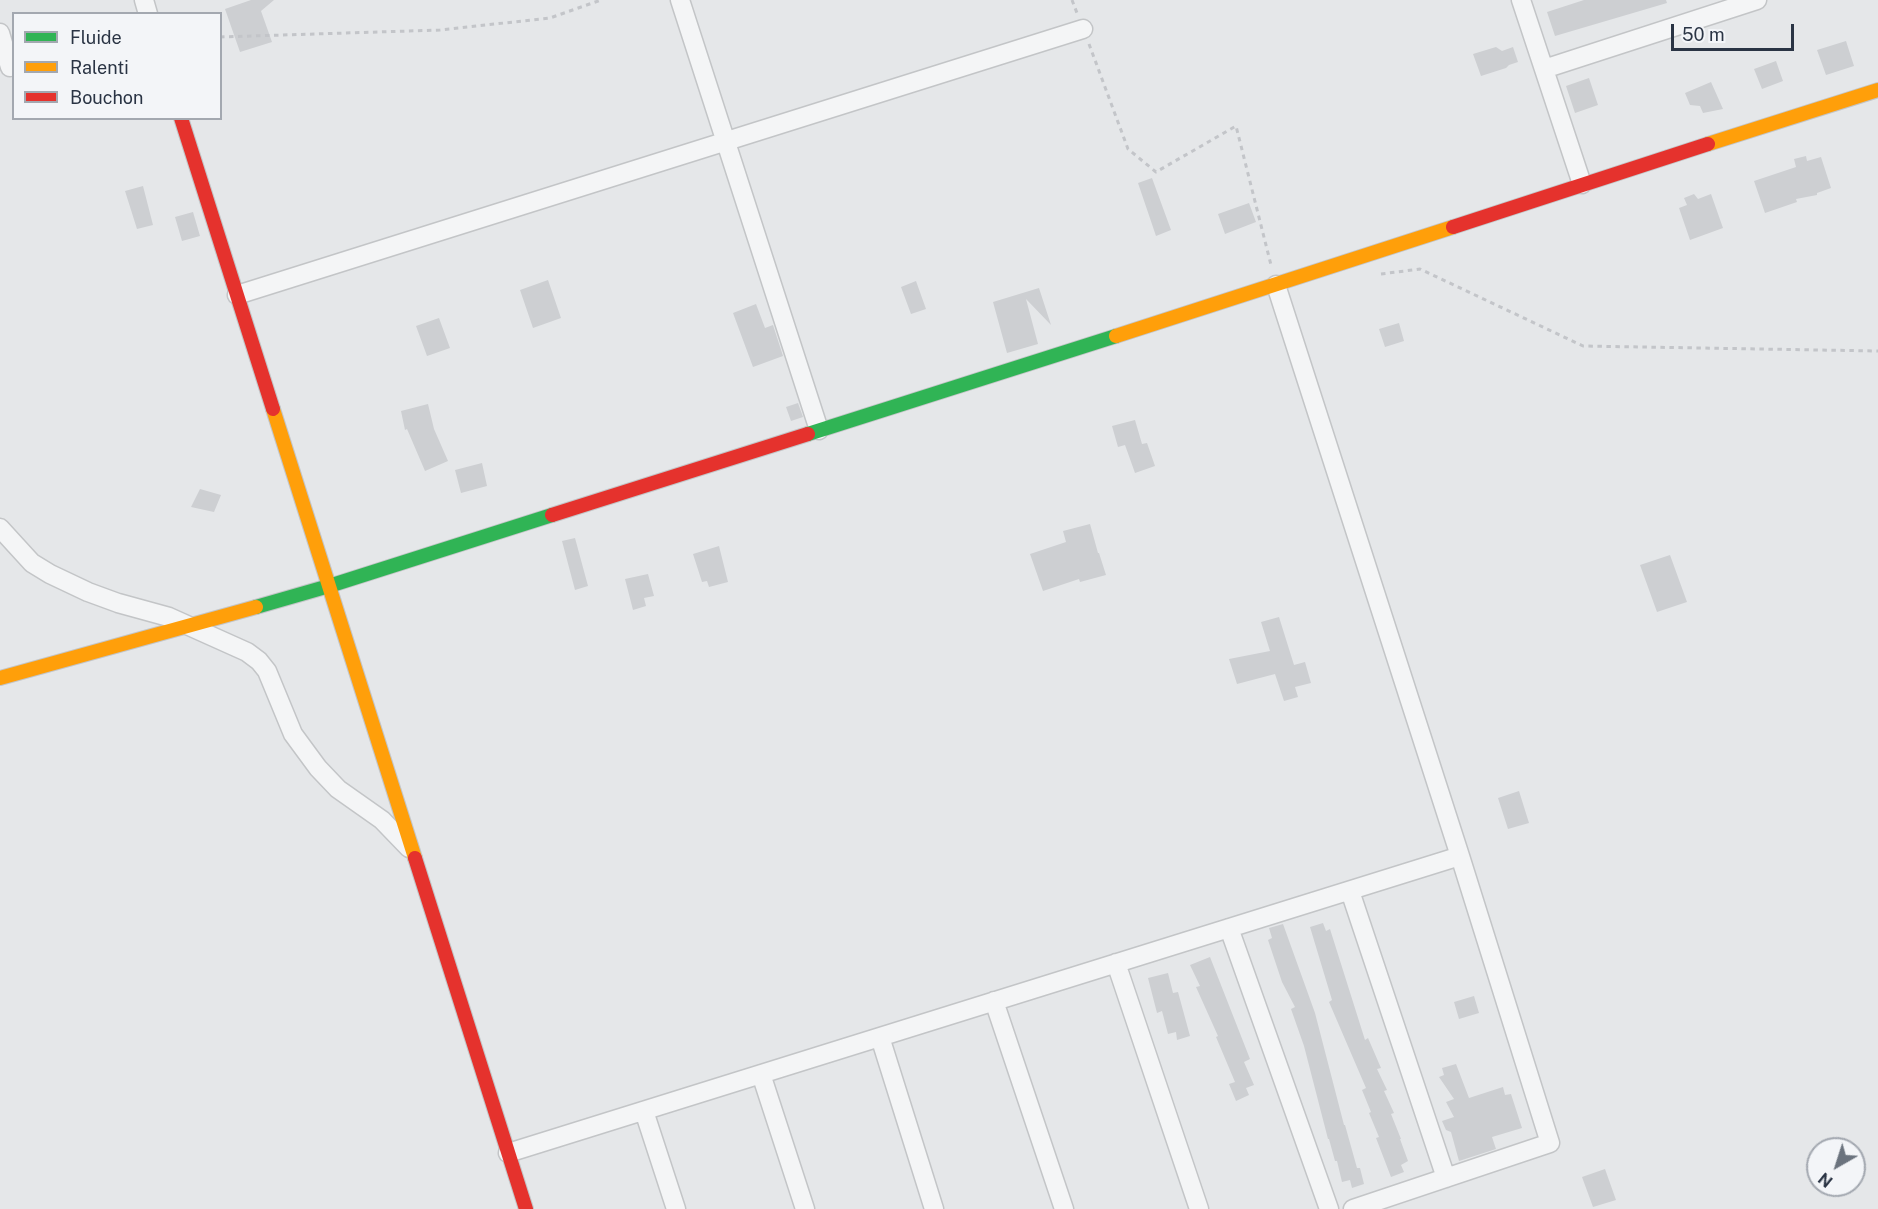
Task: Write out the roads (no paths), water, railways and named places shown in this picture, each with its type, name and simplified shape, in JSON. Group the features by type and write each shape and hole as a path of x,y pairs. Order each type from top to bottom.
{"street":[{"path":"680,0 819,430"},
{"path":"1521,0 1582,184"},
{"path":"1544,69 1757,0"},
{"path":"237,295 1083,29"},
{"path":"0,33 10,67"},
{"path":"0,678 329,586 1276,285 1878,90"},
{"path":"182,120 526,1209"},
{"path":"1276,285 1550,1143 1353,1209"},
{"path":"0,528 32,563 50,574 118,603 169,617 247,652 259,661 267,671 293,734 318,768 338,789 382,820 413,851"},
{"path":"508,1153 1460,856"},
{"path":"1350,891 1446,1178"},
{"path":"1229,928 1329,1209"},
{"path":"1116,963 1199,1209"},
{"path":"994,1002 1064,1209"},
{"path":"880,1037 934,1209"},
{"path":"761,1074 805,1209"},
{"path":"644,1111 676,1209"}]}
